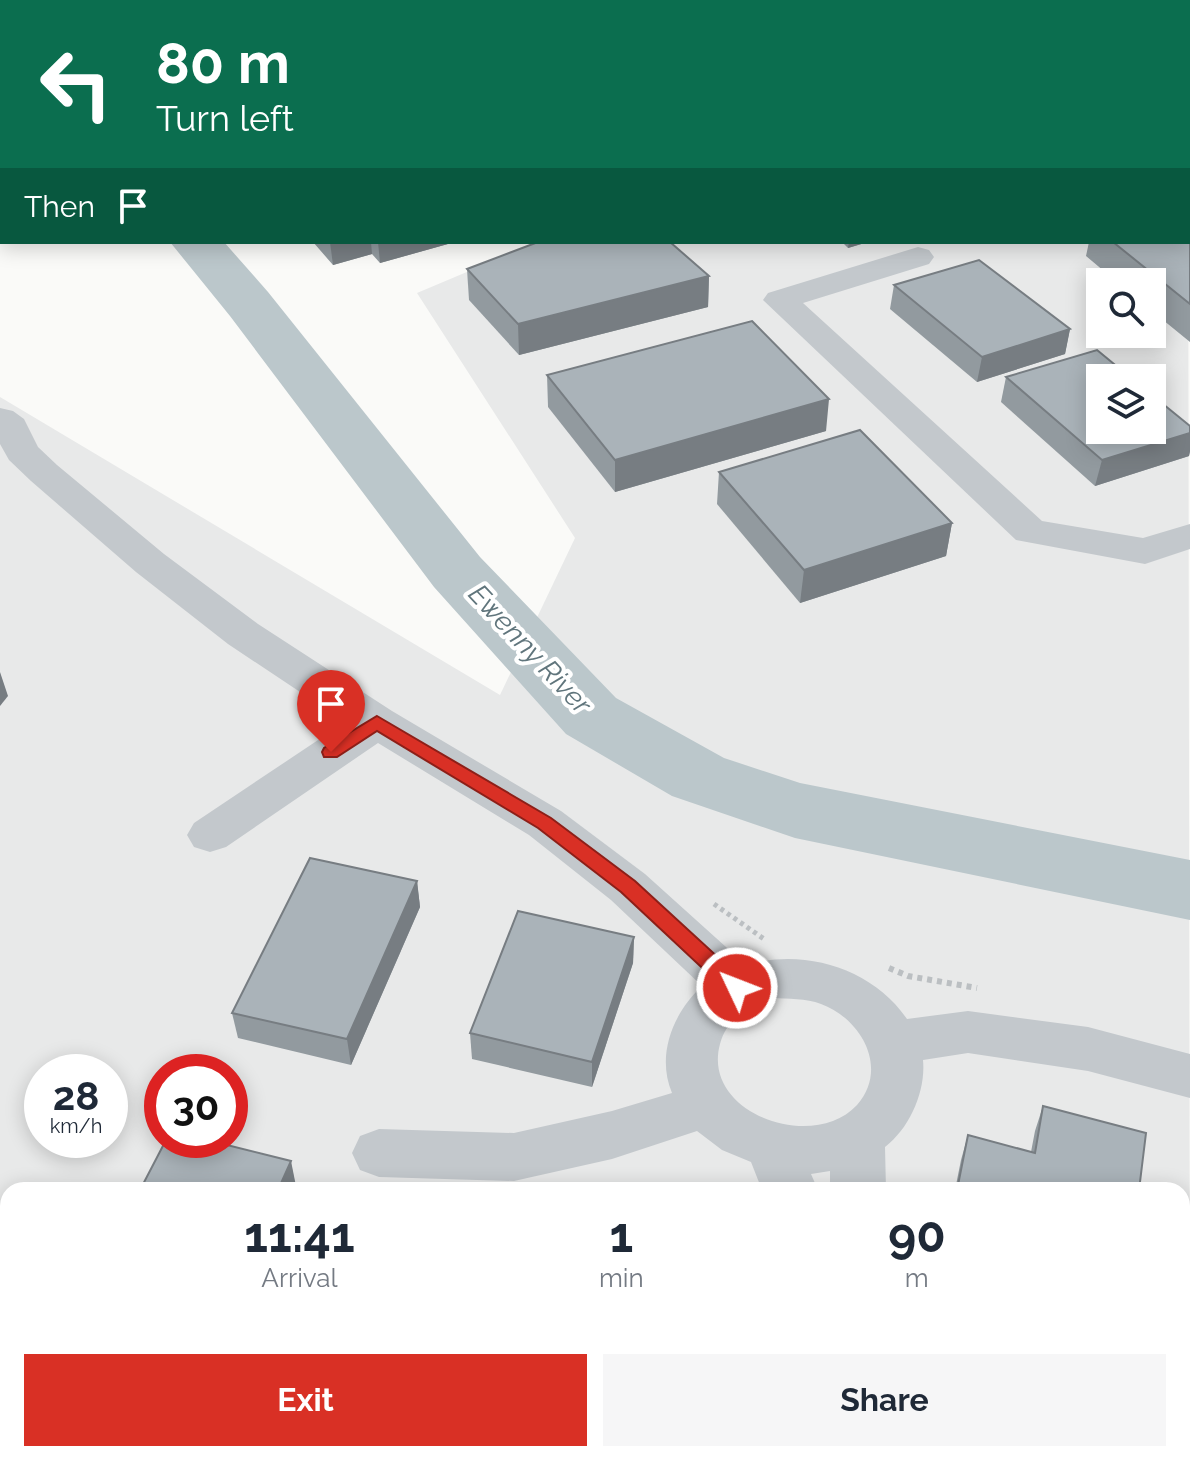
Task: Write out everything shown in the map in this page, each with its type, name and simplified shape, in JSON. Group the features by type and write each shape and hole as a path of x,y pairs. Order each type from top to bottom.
{"street":[{"path":"918,257 780,300 1030,531 1145,551 1190,536"},
{"path":"7,439 106,527 232,626 377,722 545,823 628,887 737,988"},
{"path":"210,835 377,722"},
{"path":"772,978 809,979 845,992 875,1014 894,1043 899,1079 887,1113 858,1164 818,1152 781,1169 706,1105 692,1072 693,1039 709,1009 737,988 772,978"},
{"path":"894,1043 968,1032 1088,1049 1190,1076"},
{"path":"379,1153 514,1157 612,1135 706,1105"}],"path":[{"path":"711,902 763,939 777,940"},
{"path":"882,965 908,976 984,989"}],"shaded area":[{"path":"533,244 1188,244 1190,1182 0,1182 0,397 500,695 575,538 417,293"}],"building":[{"path":"533,244 672,244 709,276 518,324 467,269"},
{"path":"1115,244 1190,244 1190,304 1166,285 1166,268 1145,268"},
{"path":"979,260 1070,329 982,357 894,285"},
{"path":"752,321 829,399 615,460 547,375"},
{"path":"1097,350 1114,364 1086,364 1086,444 1154,444 1102,460 1006,377"},
{"path":"1166,406 1190,426 1190,433 1166,440"},
{"path":"860,430 952,523 804,570 719,472"},
{"path":"310,858 417,881 347,1039 232,1013"},
{"path":"518,911 634,937 592,1062 470,1033"},
{"path":"1043,1106 1146,1133 1140,1182 959,1182 968,1135 1035,1153"},
{"path":"248,1150 291,1161 282,1182 144,1182 157,1158 248,1158"}],"waterway":[{"name":"Ewenny River","path":"198,244 249,304 457,572 591,716 698,777 795,810 1190,890"}],"route":[{"path":"331,752 377,722 545,823 628,887 737,988"}]}
